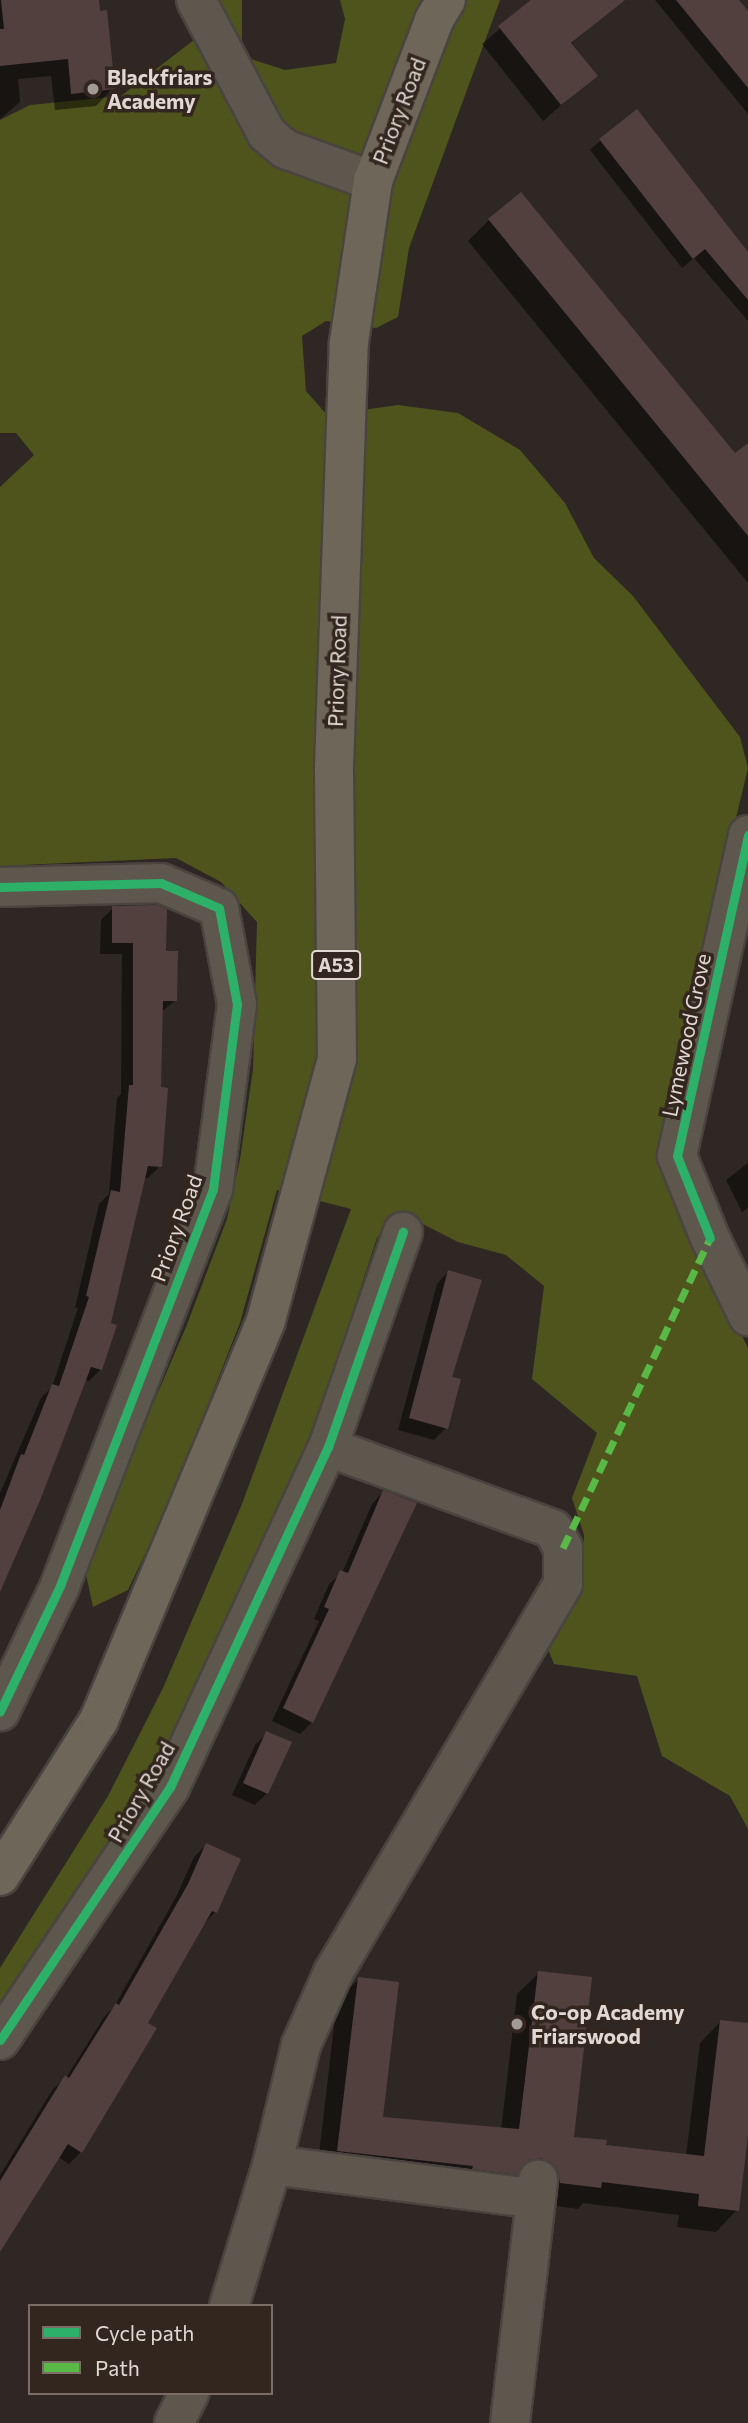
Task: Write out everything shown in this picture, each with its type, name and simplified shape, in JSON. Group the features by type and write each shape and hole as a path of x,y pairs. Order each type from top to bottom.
{"highway":[{"name":"Priory Road","path":"0,1876 99,1720 266,1320 337,1059 334,767 349,342 373,181 434,20 446,0"}],"street":[{"path":"196,0 267,134 285,149 373,181"},
{"name":"Lymewood Grove","path":"748,835 677,1156 710,1238 748,1316"},
{"name":"Priory Road","path":"0,887 161,883 219,908 237,1004 213,1189 60,1586 0,1710"},
{"name":"Priory Road","path":"0,2040 170,1787 328,1447 403,1232"},
{"path":"230,2304 272,2165 301,2045 333,1973 563,1584 563,1548 553,1529 328,1447"},
{"path":"272,2165 537,2190 510,2423"},
{"path":"174,2423 188,2395"}],"green space":[{"path":"179,0 242,0 242,56 285,70 336,63 345,19 340,0 500,0 409,248 398,317 376,328 326,321 302,336 306,391 327,415 398,405 458,413 520,450 565,503 594,558 633,596 740,737 748,768 660,1136 663,1174 748,1348 748,1829 730,1796 662,1756 637,1676 554,1664 543,1637 583,1580 584,1535 572,1498 597,1433 532,1379 544,1286 506,1255 458,1242 398,1214 377,1238 315,1426 232,1630 168,1757 0,2019 0,1968 108,1796 163,1688 242,1504 351,1209 277,1190 240,1323 168,1505 128,1590 93,1607 84,1565 186,1327 227,1219 240,1159 253,1069 257,922 221,882 176,858 0,866 0,487 34,455 16,433 0,433 0,120 30,105 121,96 199,36"}],"building":[{"path":"1,0 99,0 100,11 107,10 115,89 71,94 68,59 0,66 0,29 4,29"},
{"path":"531,0 625,0 571,43 598,76 561,105 498,26"},
{"path":"676,0 739,0 748,11 748,88"},
{"path":"637,109 748,252 748,300 705,249 693,259 599,139"},
{"path":"521,192 735,453 748,443 748,536 488,219"},
{"path":"157,905 167,909 166,951 178,951 177,1001 163,1001 161,1087 168,1088 162,1167 148,1166 111,1323 117,1325 102,1370 91,1367 41,1498 0,1592 0,1510 52,1384 59,1386 89,1297 86,1296 111,1190 120,1192 129,1085 133,1085 133,943 112,943 112,906"},
{"path":"448,1270 482,1280 452,1377 461,1379 448,1429 409,1418"},
{"path":"383,1490 417,1503 313,1723 283,1708 329,1609 324,1607 340,1570 348,1573"},
{"path":"266,1731 292,1742 268,1794 243,1783"},
{"path":"206,1843 241,1859 217,1913 212,1911 148,2023 157,2028 82,2153 68,2144 0,2252 0,2181 65,2075 69,2078 116,2003 119,2005 188,1884"},
{"path":"538,1971 592,1977 574,2137 607,2140 606,2145 704,2156 720,2020 748,2023 748,2135 739,2211 698,2206 699,2194 602,2182 601,2188 560,2183 558,2171 552,2163 541,2158 529,2160 517,2175 472,2169 473,2166 337,2151 358,1977 399,1982 383,2117 519,2129"}],"marked path":[{"path":"563,1548 710,1238"}],"cycle path":[{"path":"710,1238 677,1156 748,835"},
{"path":"0,887 161,883 219,908 237,1004 213,1189 60,1586 0,1711"},
{"path":"0,2040 170,1787 328,1447 403,1232"}],"place":[{"name":"Blackfriars Academy","path":"93,89"},
{"name":"Co-op Academy Friarswood","path":"517,2024"}]}
